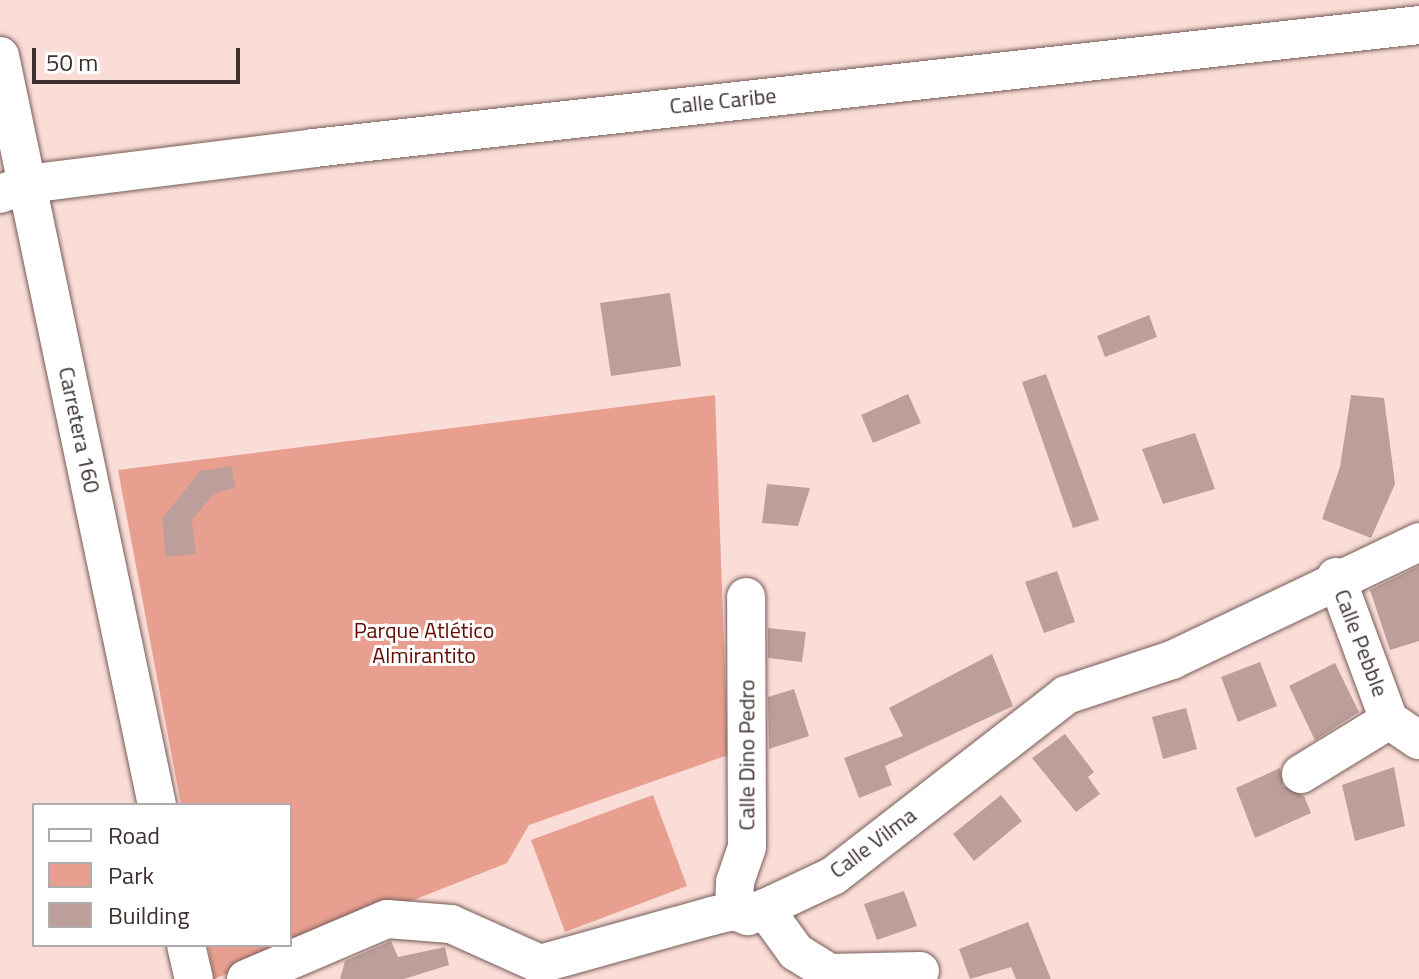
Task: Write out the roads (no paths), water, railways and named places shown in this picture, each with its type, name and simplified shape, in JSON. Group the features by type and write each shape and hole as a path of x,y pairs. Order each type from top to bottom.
{"street":[{"name":"Calle Caribe","path":"13,189 1413,17"},
{"name":"Carretera 160","path":"0,56 13,189 157,803"},
{"name":"Calle Vilma","path":"246,979 387,919 451,924 540,964 749,909 833,876 1066,695 1172,660 1336,577 1419,542"},
{"name":"Calle Pebble","path":"1336,577 1404,730"},
{"name":"Calle Dino Pedro","path":"746,597 747,847 735,882 749,909"},
{"path":"1301,774 1404,730"},
{"path":"749,909 796,952 830,973 920,971"},
{"path":"186,947 194,979"}],"park label":[{"name":"Parque Atlético Almirantito","path":"424,642"}]}
